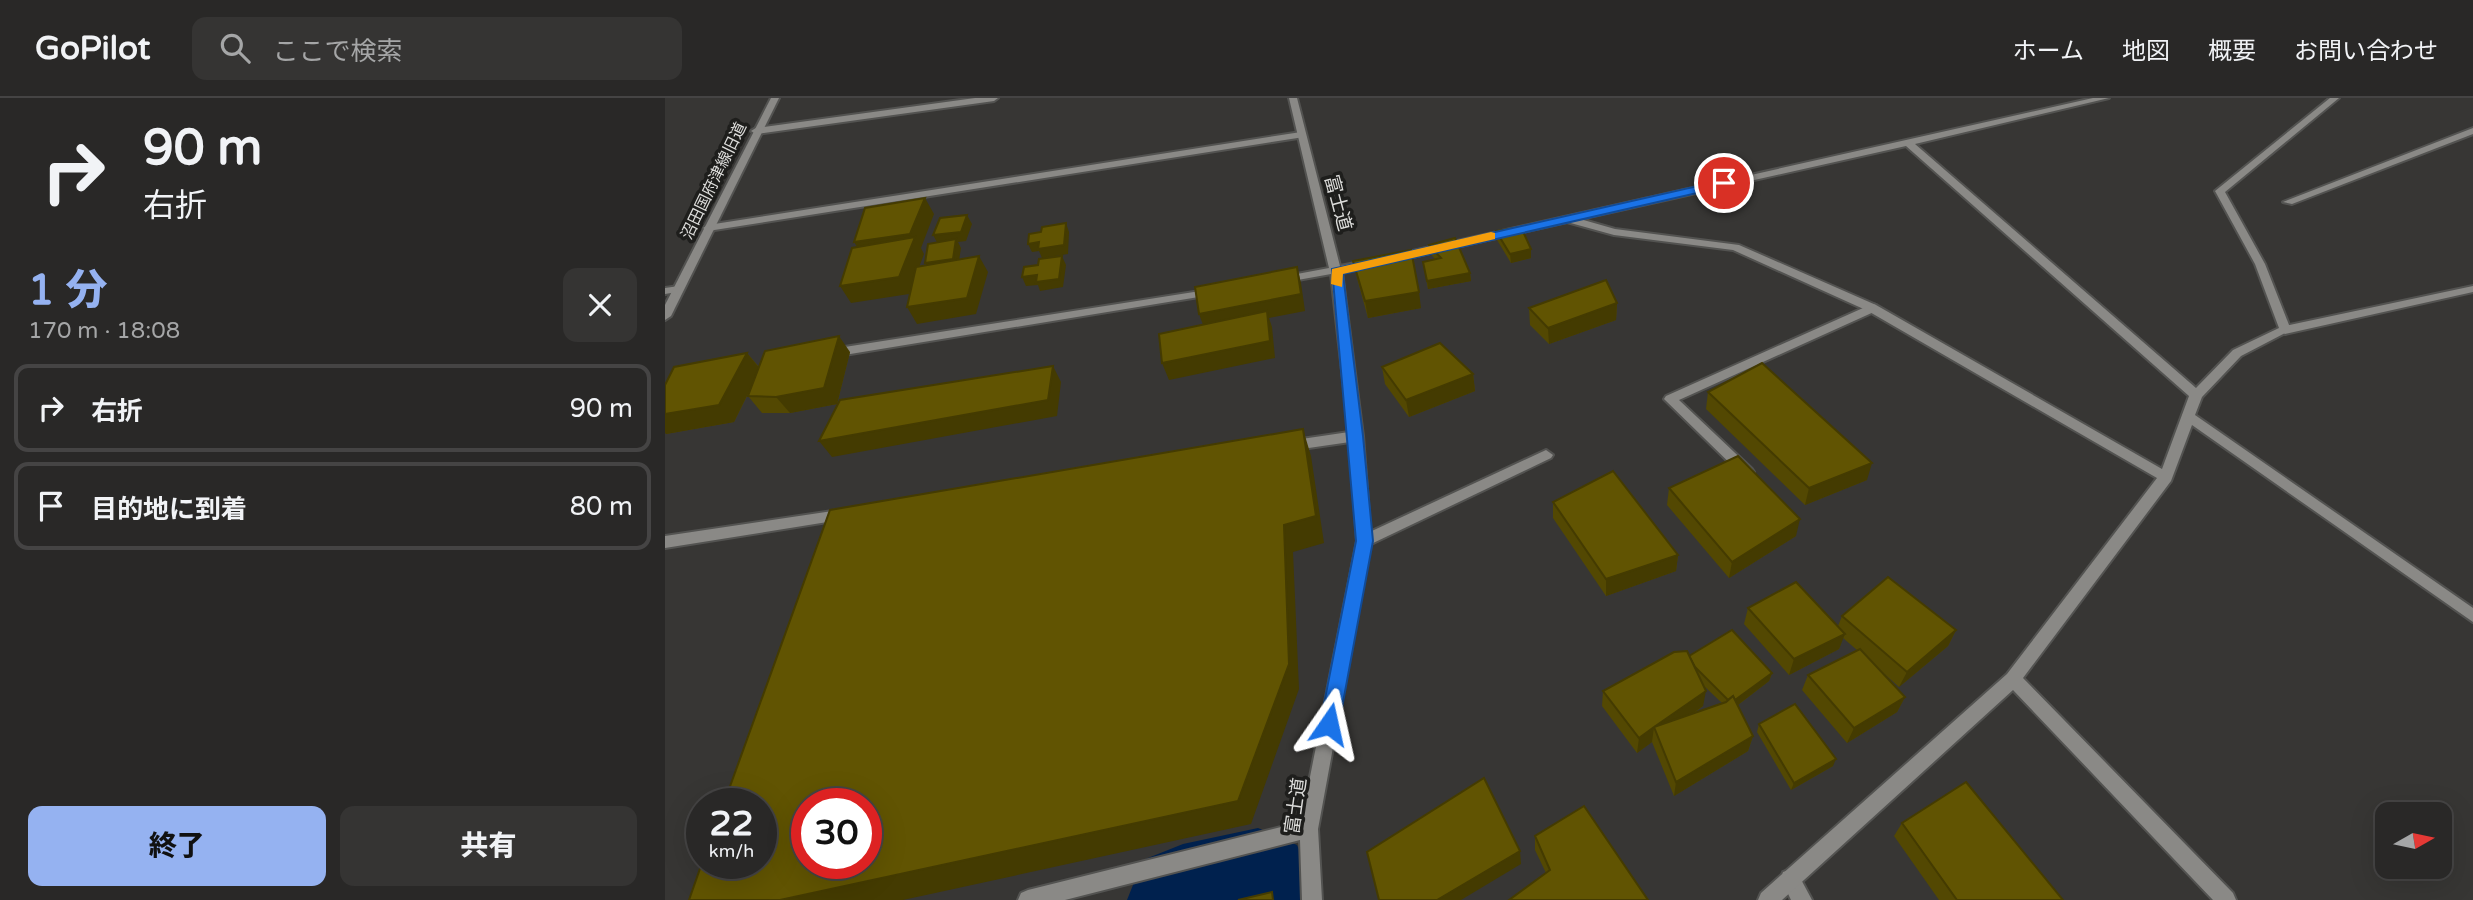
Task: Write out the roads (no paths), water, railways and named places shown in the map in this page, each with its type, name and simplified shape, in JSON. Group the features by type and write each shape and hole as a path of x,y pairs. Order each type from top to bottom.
{"street":[{"name":"沼田国府津線旧道","path":"665,316 775,98"},
{"path":"756,131 994,98"},
{"name":"富士道","path":"1293,98 1336,272 1356,436 1364,541 1309,829 1312,900"},
{"path":"1268,283 1336,272 2105,98"},
{"path":"2285,330 2260,264 2220,191 2335,98"},
{"path":"2288,202 2473,131"},
{"path":"708,228 1301,135"},
{"path":"1907,142 2196,395"},
{"path":"1566,219 1614,232 1735,247 1872,308 2166,477"},
{"path":"665,291 679,289"},
{"path":"816,356 1227,289"},
{"path":"1768,900 2013,679 2166,477 2196,395 2237,353 2285,330 2473,289"},
{"path":"1756,479 1670,399 1872,308"},
{"path":"2188,416 2473,616"},
{"path":"1273,449 1356,436"},
{"path":"1364,541 1546,455"},
{"path":"665,542 859,512"},
{"path":"2013,679 2226,900"},
{"path":"1028,900 1309,829"},
{"path":"1790,879 1802,900"}],"waterway":[{"path":"1183,900 1258,884"}]}
